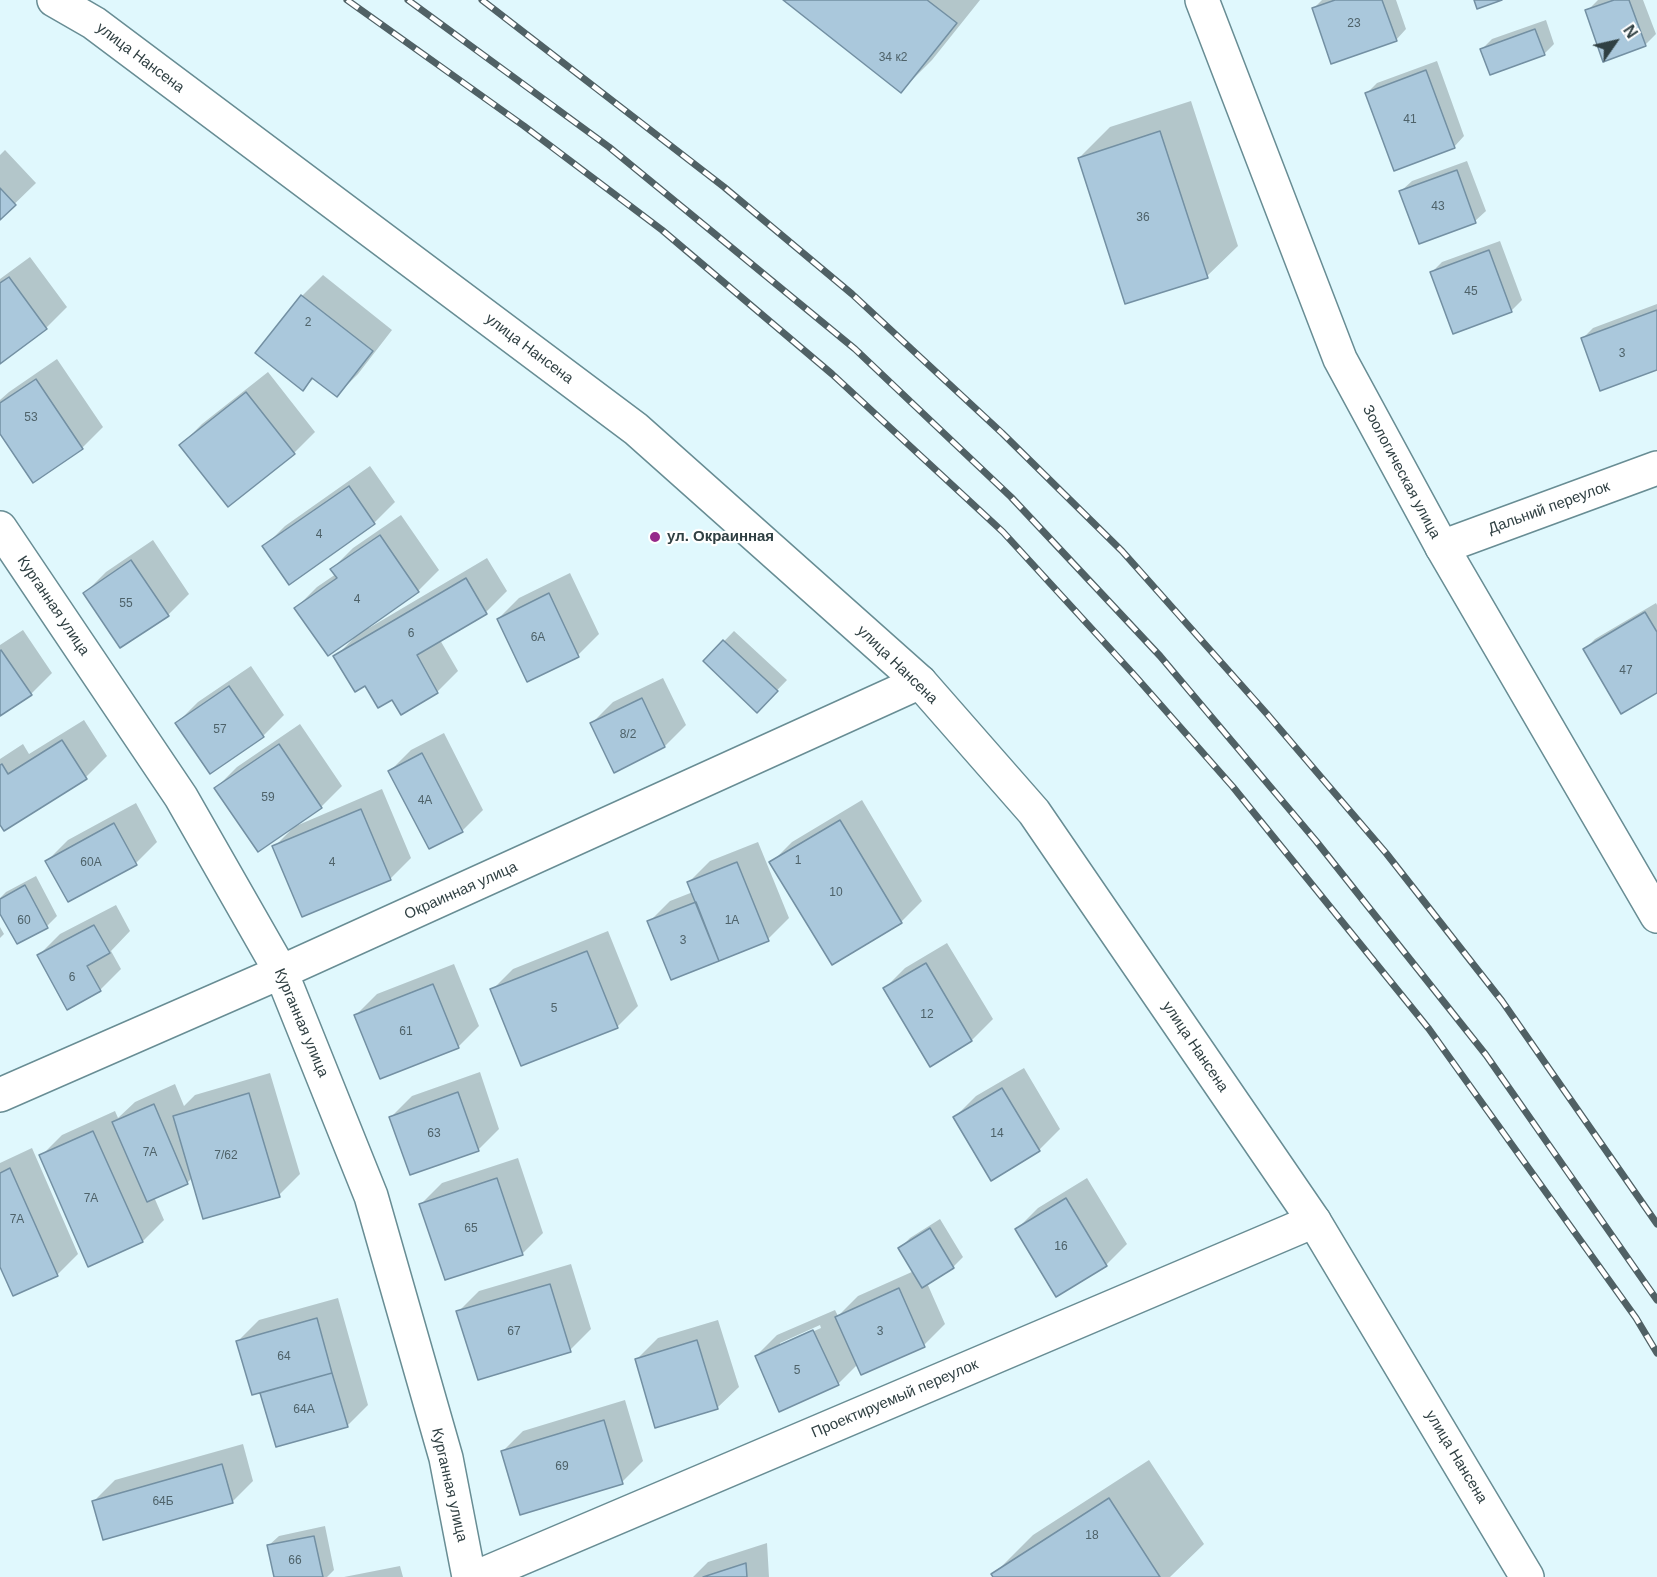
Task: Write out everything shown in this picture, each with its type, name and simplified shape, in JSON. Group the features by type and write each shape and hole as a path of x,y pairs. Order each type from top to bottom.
{"main road":[{"name":"улица Нансена","path":"54,0 104,30 636,429 920,682 1034,812 1314,1221 1527,1577"},
{"name":"Зоологическая улица","path":"1202,0 1340,358 1442,548 1657,916"},
{"name":"Дальний переулок","path":"1442,548 1657,468"},
{"name":"Курганная улица","path":"0,528 181,797 281,972 371,1196 446,1458 469,1577"},
{"name":"Окраинная улица","path":"0,1095 281,972 920,682"},
{"name":"Проектируемый переулок","path":"477,1577 1314,1221"}],"building":[{"path":"783,0 927,0 957,23 901,93"},
{"path":"1335,0 1382,0 1397,41 1331,64 1312,8"},
{"path":"1474,0 1502,0 1477,9"},
{"path":"1614,0 1629,0 1646,46 1603,62 1585,10"},
{"path":"1535,29 1545,55 1490,75 1480,49"},
{"path":"1426,70 1455,148 1394,171 1365,93"},
{"path":"1160,131 1208,278 1125,304 1078,158"},
{"path":"1457,170 1476,223 1419,244 1399,191"},
{"path":"0,188 16,205 0,220"},
{"path":"1489,250 1512,312 1453,334 1430,272"},
{"path":"9,277 47,329 0,364 0,283"},
{"path":"301,295 373,351 337,397 312,378 303,391 255,353"},
{"path":"1657,310 1657,370 1600,391 1581,338"},
{"path":"36,379 83,449 33,483 0,434 0,403"},
{"path":"246,392 295,454 228,507 179,445"},
{"path":"349,486 375,524 289,585 262,546"},
{"path":"380,535 419,592 328,656 294,608 337,578 330,569"},
{"path":"131,560 169,616 120,648 83,593"},
{"path":"466,578 487,614 417,655 438,693 401,715 392,700 378,708 365,686 355,692 333,656"},
{"path":"549,593 579,657 527,682 497,619"},
{"path":"1645,612 1657,632 1657,693 1621,714 1583,649"},
{"path":"723,640 778,691 757,713 703,661"},
{"path":"0,651 32,695 0,716"},
{"path":"229,686 264,737 210,774 175,723"},
{"path":"642,698 665,747 614,773 590,723"},
{"path":"62,740 87,779 4,831 0,825 0,765 2,764 8,774"},
{"path":"279,744 322,808 258,852 214,788"},
{"path":"422,753 463,832 429,849 388,771"},
{"path":"361,809 391,880 302,917 272,846"},
{"path":"840,820 902,923 832,965 769,862"},
{"path":"114,823 137,865 68,902 45,861"},
{"path":"737,862 769,941 719,961 687,882"},
{"path":"25,885 48,928 17,944 0,914 0,899"},
{"path":"696,902 719,961 671,980 647,921"},
{"path":"94,925 110,953 87,966 101,991 67,1010 37,955"},
{"path":"587,951 618,1028 521,1066 490,989"},
{"path":"926,963 972,1041 930,1067 883,988"},
{"path":"433,984 459,1048 380,1079 354,1015"},
{"path":"1002,1088 1040,1151 991,1181 953,1117"},
{"path":"458,1092 479,1151 410,1175 389,1117"},
{"path":"249,1093 280,1197 203,1219 173,1116"},
{"path":"154,1104 188,1184 147,1202 112,1122"},
{"path":"93,1131 143,1242 88,1267 39,1155"},
{"path":"10,1168 58,1276 13,1296 0,1267 0,1173"},
{"path":"497,1178 523,1255 445,1280 419,1204"},
{"path":"1066,1198 1107,1266 1056,1297 1015,1229"},
{"path":"930,1228 954,1268 922,1288 898,1248"},
{"path":"550,1284 571,1352 478,1380 456,1311"},
{"path":"899,1288 925,1347 861,1375 835,1317"},
{"path":"317,1318 332,1373 252,1395 236,1341"},
{"path":"813,1330 839,1385 779,1412 755,1356"},
{"path":"697,1340 718,1409 655,1428 635,1359"},
{"path":"332,1373 348,1427 276,1447 260,1393"},
{"path":"604,1420 623,1484 520,1515 501,1451"},
{"path":"222,1464 233,1503 103,1540 92,1501"},
{"path":"1109,1498 1160,1577 993,1577 991,1574"},
{"path":"314,1536 323,1577 274,1577 267,1545"},
{"path":"746,1563 747,1577 703,1577"}],"railway":[{"path":"347,0 524,126 662,230 832,374 1003,532 1233,787 1429,1029 1636,1318 1657,1353"},
{"path":"408,0 609,147 855,349 1011,497 1160,656 1316,841 1486,1055 1657,1300"},
{"path":"482,0 724,187 852,294 1002,433 1122,551 1267,714 1386,853 1502,1001 1657,1224"}],"place":[{"name":"ул. Окраинная","path":"655,537"}]}
